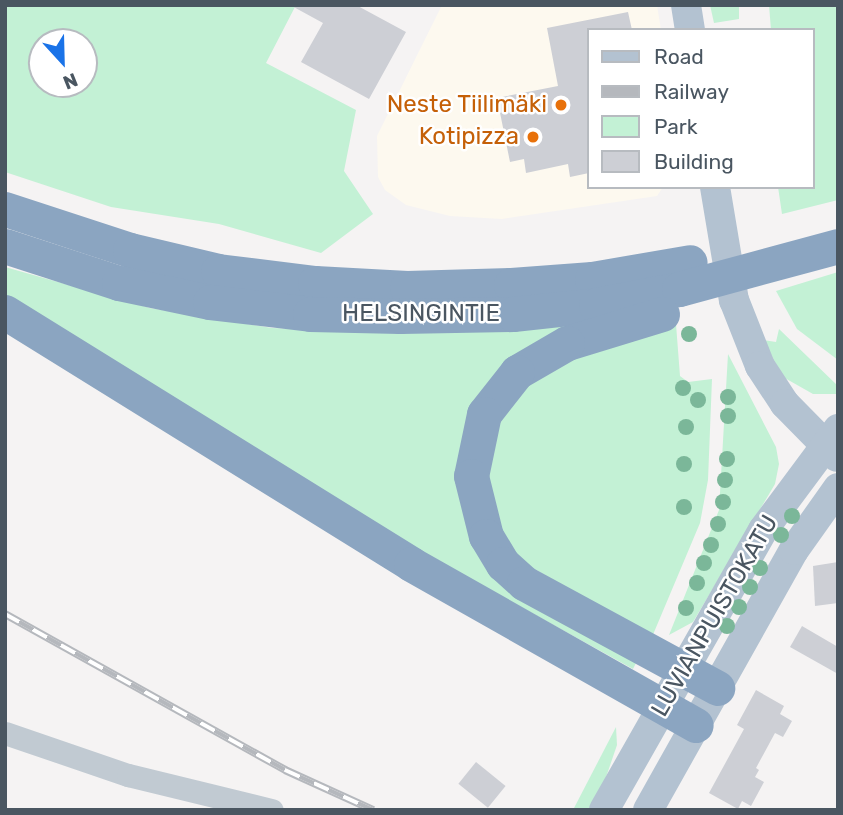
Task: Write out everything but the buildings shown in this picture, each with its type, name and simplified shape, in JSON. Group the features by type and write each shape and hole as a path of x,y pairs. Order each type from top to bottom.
{"highway":[{"name":"HELSINGINTIE","path":"5,209 130,250 218,271 315,283 407,288 592,279 679,288"},
{"name":"HELSINGINTIE","path":"5,246 119,284 210,302 310,314 513,314 679,288 783,250 838,224"},
{"name":"HELSINGINTIE","path":"783,250 838,246"},
{"path":"679,288 517,372 484,414 471,476 483,526 502,564 541,594 717,688"},
{"path":"5,313 411,564 696,725"}],"main road":[{"path":"686,5 690,28"},
{"path":"715,189 734,300 760,366 785,404 833,443"},
{"name":"LUVIANPUISTOKATU","path":"604,810 763,530 833,443"},
{"name":"LUVIANPUISTOKATU","path":"648,810 794,550 838,488"}],"lane":[{"path":"5,733 128,775 272,810"}],"shaded area":[{"path":"442,5 657,5 661,28 588,28 588,189 662,189 657,196 502,219 450,216 406,205 385,190 378,177 377,136"}],"green space":[{"path":"5,5 296,5 266,63 356,110 344,171 373,214 321,253 219,224 111,207 5,172"},
{"path":"710,5 739,5 739,19 714,23"},
{"path":"769,5 838,5 838,200 782,214 778,189 815,189 815,28 771,28"},
{"path":"5,267 150,308 272,328 401,333 612,315 522,353 463,507 638,659 633,669 351,513 5,300"},
{"path":"838,272 838,360 797,329 776,291"},
{"path":"676,324 680,376 688,382 712,379 708,480 700,523 652,637 512,556 484,500 498,411 546,365 580,350"},
{"path":"779,329 838,386 838,394 813,394 783,377 763,340 776,342"},
{"path":"728,354 776,447 779,464 775,484 693,622 669,635 719,510"},
{"path":"616,727 617,745 604,783 589,810 573,810"}],"railway":[{"path":"5,614 285,770 373,810"}],"place":[{"name":"Neste Tiilimäki","path":"561,105"},
{"name":"Kotipizza","path":"533,137"}]}
